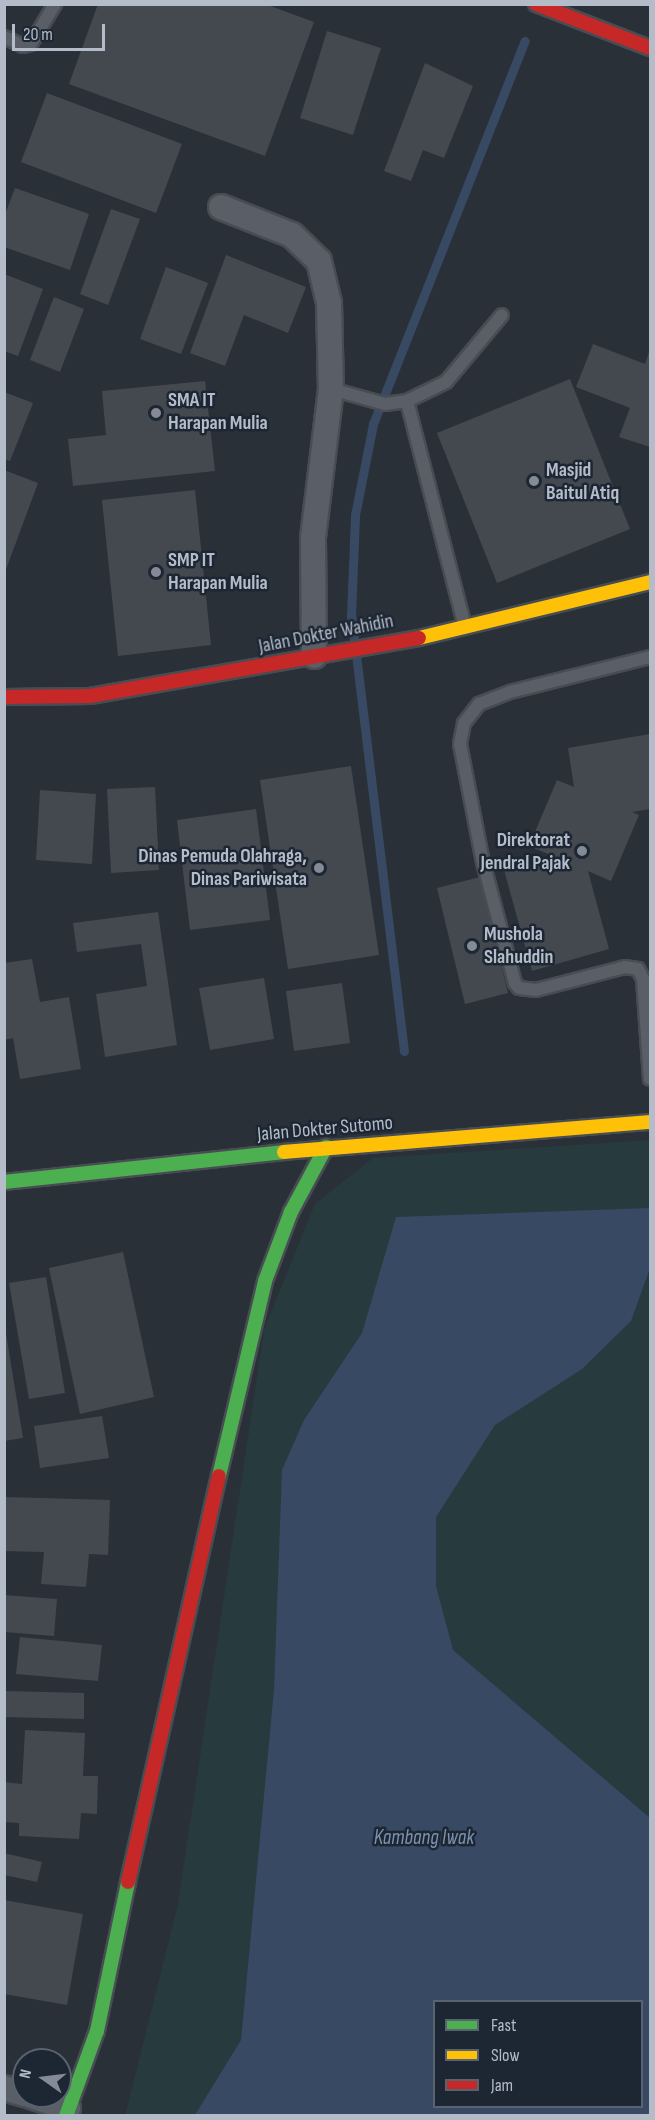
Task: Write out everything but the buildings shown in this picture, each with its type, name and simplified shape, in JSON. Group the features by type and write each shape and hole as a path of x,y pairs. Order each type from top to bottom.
{"street":[{"path":"536,4 572,11 651,48"},
{"path":"221,207 292,235 319,261 329,303 331,389 314,538 314,656"},
{"name":"Jalan Dokter Wahidin","path":"4,697 90,696 341,651 368,644 465,629 651,582"},
{"name":"Jalan Dokter Sutomo","path":"4,1182 326,1147 651,1122"},
{"path":"67,2112 97,2031 170,1682 265,1281 291,1212 326,1147"}],"lane":[{"path":"4,37 23,46 31,44 39,37 55,4"},
{"path":"331,389 385,404 407,401 446,382 502,315"},
{"path":"407,401 465,629"},
{"path":"651,657 510,692 478,704 464,723 460,744 483,862 515,983 519,988 536,990 625,967 638,969 643,979 651,1079"}],"green space":[{"name":"Kambang Iwak","path":"650,1140 650,2115 125,2116 178,1904 264,1330 315,1204 373,1158"}],"water":[{"name":"Kambang Iwak","path":"650,1208 650,1268 631,1321 582,1369 495,1425 436,1517 436,1586 453,1650 650,1818 650,2115 195,2115 241,2040 274,1689 282,1470 304,1420 362,1333 396,1217"}],"waterway":[{"path":"404,1051 351,616 355,515 373,424 525,41"}],"traffic: fast":[{"path":"219,1476 265,1281 291,1212 326,1147"},
{"path":"4,1182 284,1152"},
{"path":"66,2116 97,2031 128,1882"}],"traffic: slow":[{"path":"419,638 650,582"},
{"path":"284,1152 650,1122"}],"traffic: jam":[{"path":"536,4 650,48"},
{"path":"4,697 90,696 419,638"},
{"path":"128,1882 219,1476"}],"place":[{"name":"SMA IT Harapan Mulia","path":"156,413"},
{"name":"Masjid Baitul Atiq","path":"534,481"},
{"name":"SMP IT Harapan Mulia","path":"156,572"},
{"name":"Direktorat Jendral Pajak","path":"582,851"},
{"name":"Dinas Pemuda Olahraga, Dinas Pariwisata","path":"319,868"},
{"name":"Mushola Slahuddin","path":"472,946"}]}
